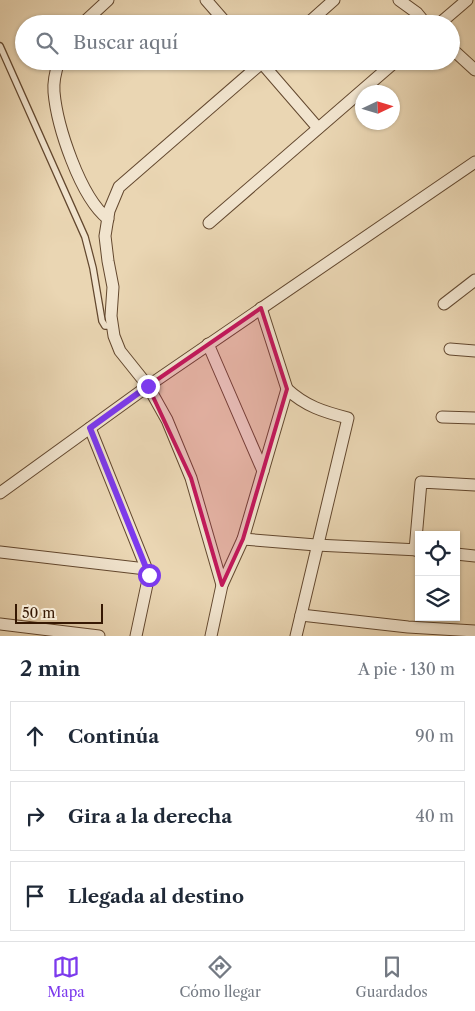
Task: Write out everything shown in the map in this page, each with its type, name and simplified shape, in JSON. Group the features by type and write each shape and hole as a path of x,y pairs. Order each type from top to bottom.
{"street":[{"path":"92,15 108,0"},
{"path":"206,0 219,15"},
{"path":"317,15 334,0"},
{"path":"399,0 409,6 418,15"},
{"path":"450,15 467,0"},
{"path":"460,56 475,70"},
{"path":"57,70 53,90 62,131 76,171 89,198 97,210 108,219"},
{"path":"222,585 191,478 167,420 148,386 120,351 112,326 113,287 105,236 113,199 119,187 253,70"},
{"path":"269,70 318,128"},
{"path":"209,222 386,70"},
{"path":"0,493 208,344 475,162"},
{"path":"444,304 475,280"},
{"path":"262,308 287,389 298,399 319,411 348,418 316,545 296,636"},
{"path":"208,344 263,472"},
{"path":"450,349 475,352"},
{"path":"211,636 222,585 243,539 287,389"},
{"path":"442,417 475,418"},
{"path":"90,428 149,575 136,636"},
{"path":"418,531 420,482 475,484"},
{"path":"243,539 415,550"},
{"path":"0,552 146,569"},
{"path":"460,554 475,556"},
{"path":"301,615 408,632 475,631"},
{"path":"0,624 99,636"}],"lane":[{"path":"0,46 84,237 93,268 102,321 105,326 112,326"}],"highlighted area":[{"path":"261,308 287,389 243,539 222,585 191,478 148,386"}],"route":[{"path":"148,386 90,428 149,575"}]}
